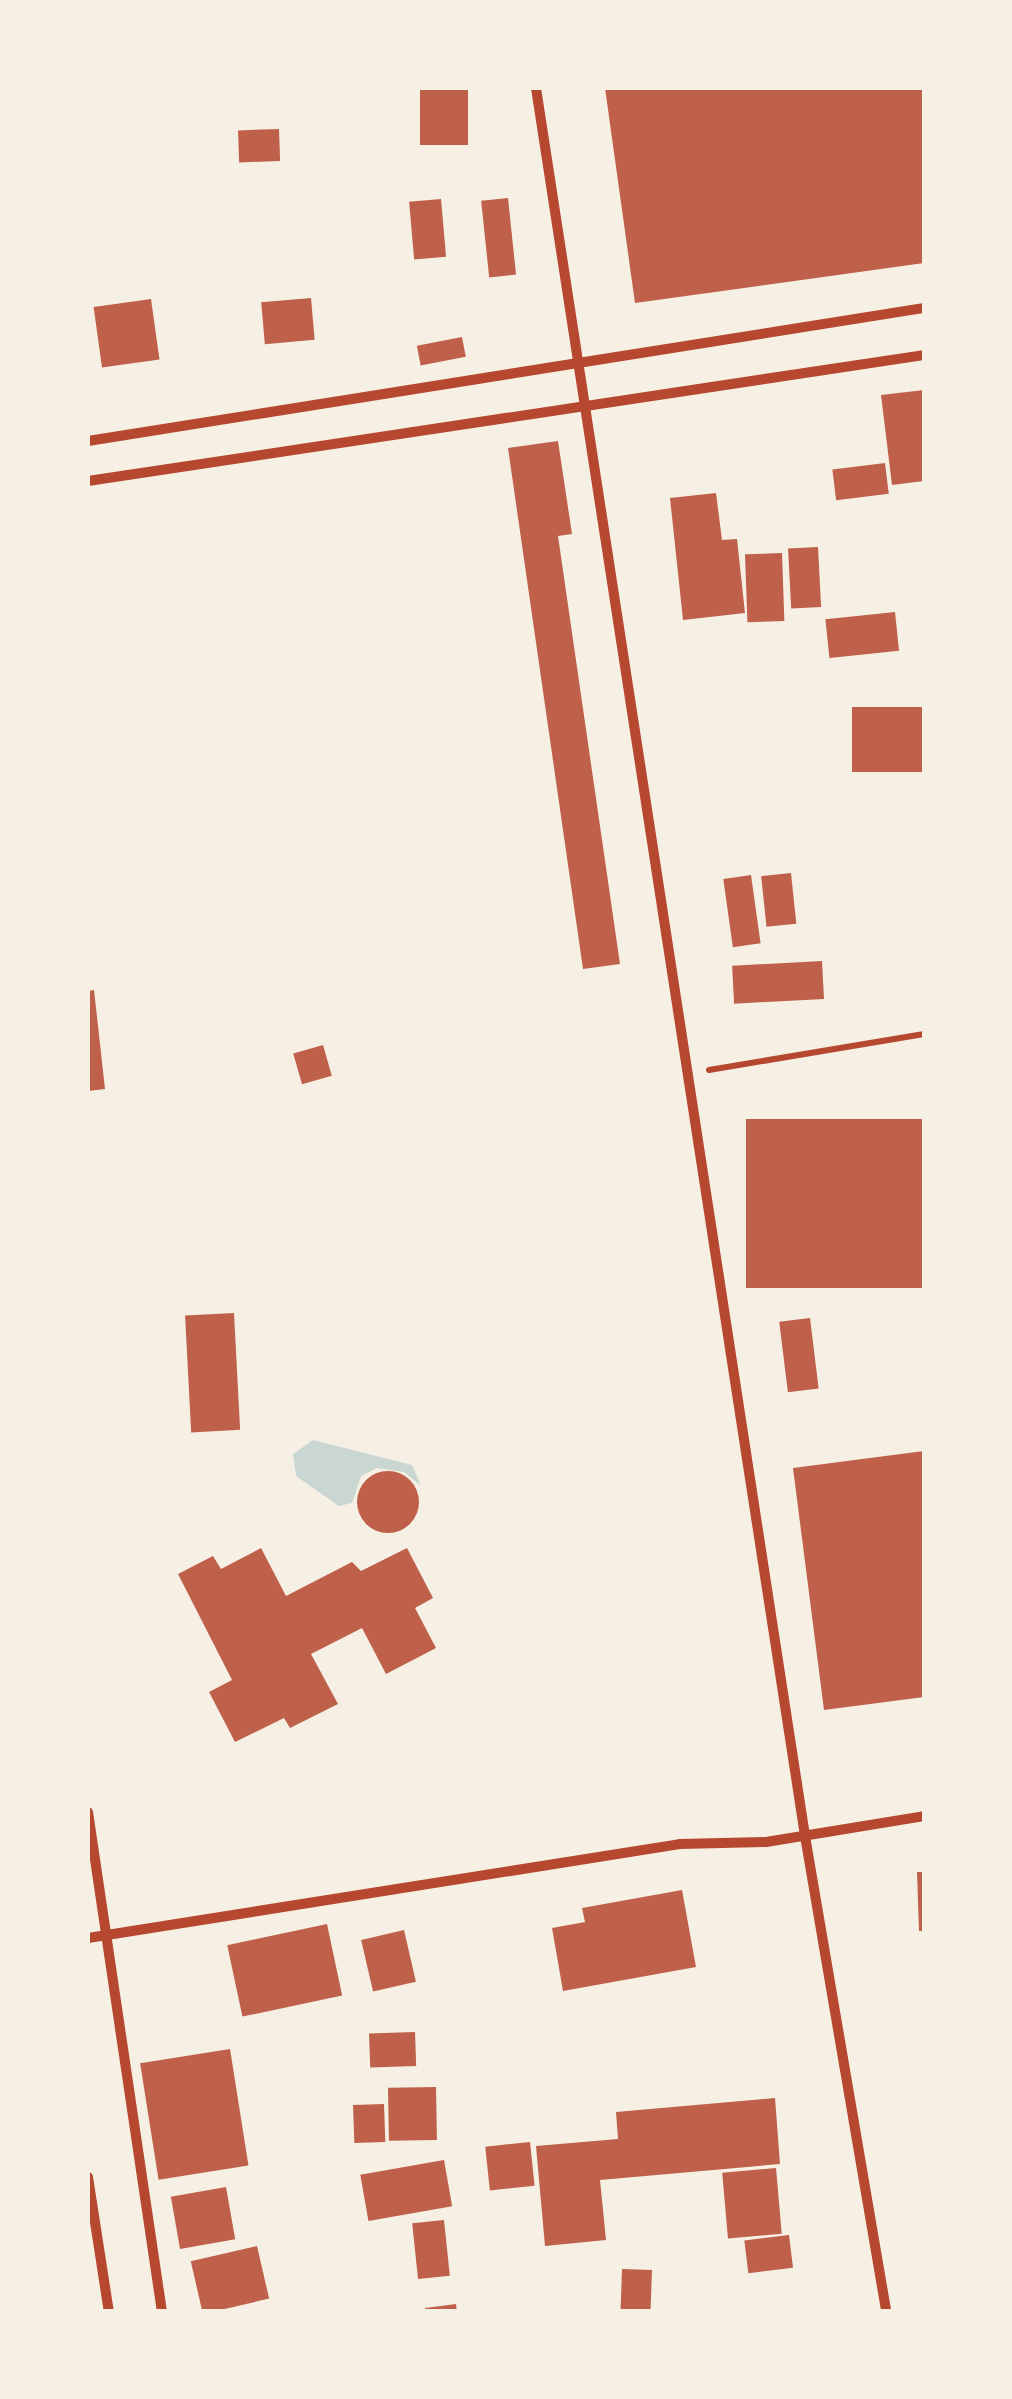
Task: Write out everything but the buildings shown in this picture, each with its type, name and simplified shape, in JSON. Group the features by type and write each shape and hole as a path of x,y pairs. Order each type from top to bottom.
{"street":[{"path":"536,88 805,1836 886,2312"},
{"path":"88,441 924,308"},
{"path":"88,482 924,356"},
{"path":"88,1812 94,1890 105,1936 162,2312"},
{"path":"88,1938 680,1844 805,1836 924,1816"},
{"path":"88,2177 109,2312"}],"path":[{"path":"688,1074 924,1034"}],"shaded area":[{"path":"313,1440 412,1465 421,1486 404,1472 377,1468 361,1476 352,1503 339,1506 296,1476 293,1454"}]}
